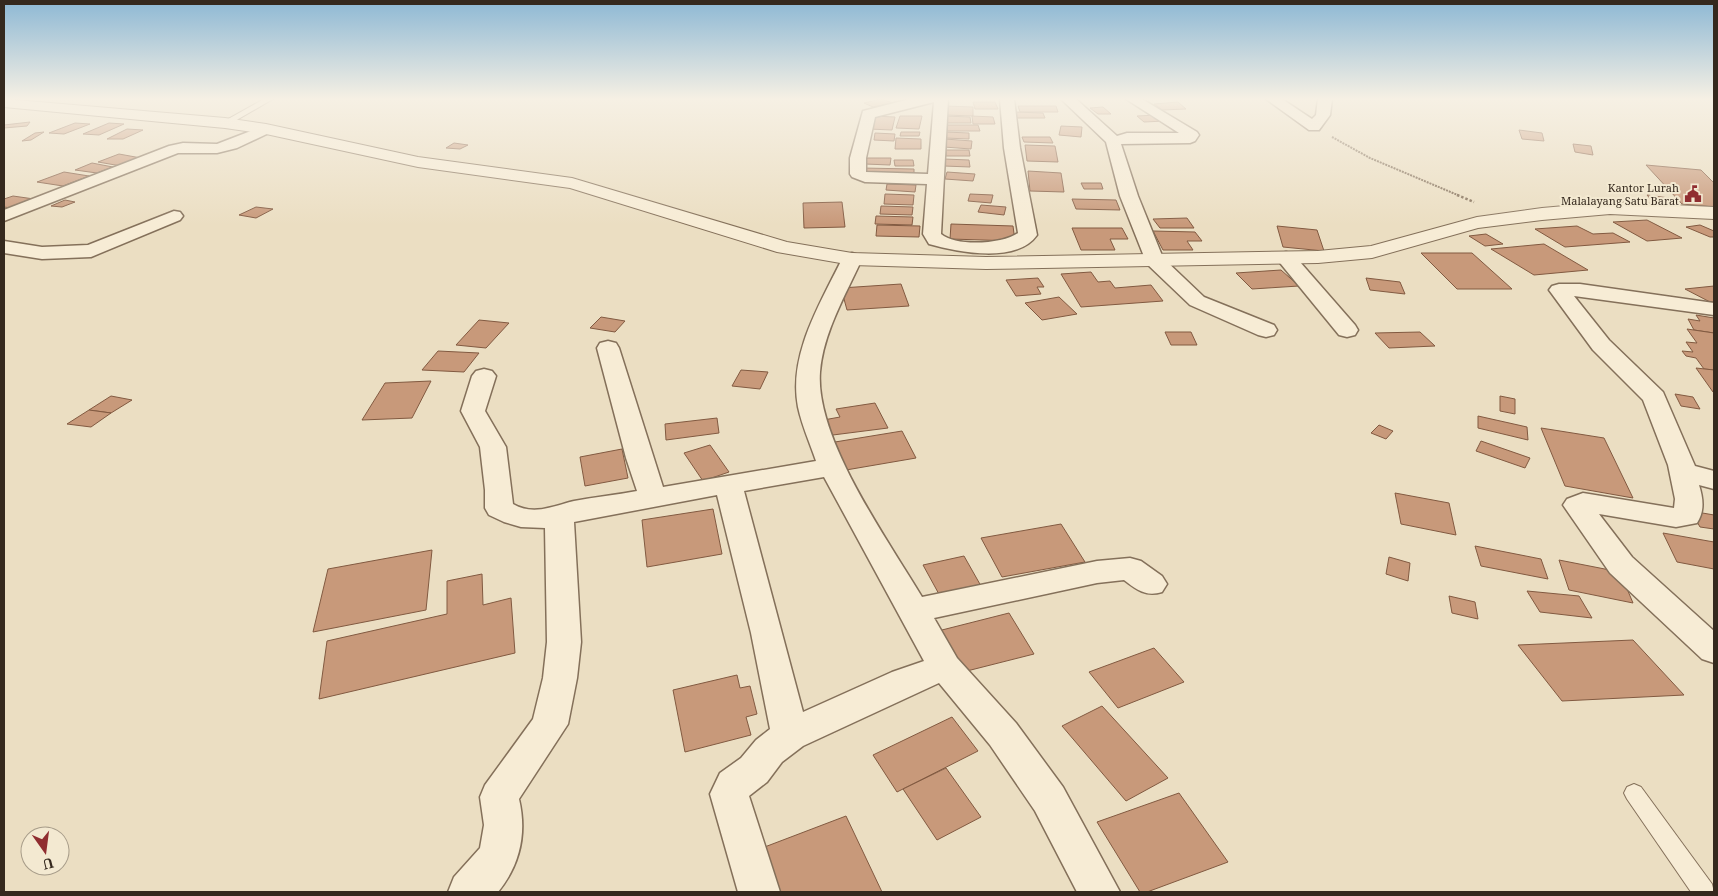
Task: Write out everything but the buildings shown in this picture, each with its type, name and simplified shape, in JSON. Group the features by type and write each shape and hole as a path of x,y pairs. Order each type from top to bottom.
{"street":[{"path":"4,216 174,149 185,147 213,149 239,141"},
{"path":"320,141 418,162 572,183 784,248 852,259 967,254 1154,260 1286,258 1372,252 1402,246 1443,231 1478,223 1542,214 1610,208 1714,212"},
{"path":"862,141 858,158 858,174 865,177 936,179"},
{"path":"938,141 932,234 936,240 967,254"},
{"path":"989,254 1021,242 1028,235 1011,141"},
{"path":"1114,141 1113,145 1129,196 1154,260 1197,301 1266,330"},
{"path":"4,247 42,253 91,251 174,216"},
{"path":"1286,258 1347,330"},
{"path":"852,259 809,361 808,386 812,413 832,467 945,667 1003,734 1049,799 1099,892"},
{"path":"1714,309 1580,290 1559,290 1601,345 1654,397 1682,471 1690,499 1687,516 1676,518 1583,502 1577,505 1621,565 1714,650"},
{"path":"608,348 639,458 654,497"},
{"path":"484,376 473,411 494,447 499,508 512,517 532,520 559,517 573,511 832,467"},
{"path":"1682,471 1714,480"},
{"path":"729,486 767,633 790,736"},
{"path":"469,892 485,878 496,862 502,844 504,816 498,797 550,724 560,678 564,642 559,517"},
{"path":"913,611 1097,572 1130,570 1151,584"},
{"path":"759,892 739,821 729,794 734,785 754,770 769,751 790,736 904,682 945,667"}],"lane":[{"path":"1634,793 1704,892"}],"path":[{"path":"1339,141 1370,158 1480,204"}],"place":[{"name":"Kantor Lurah Malalayang Satu Barat","path":"1693,194"}]}
